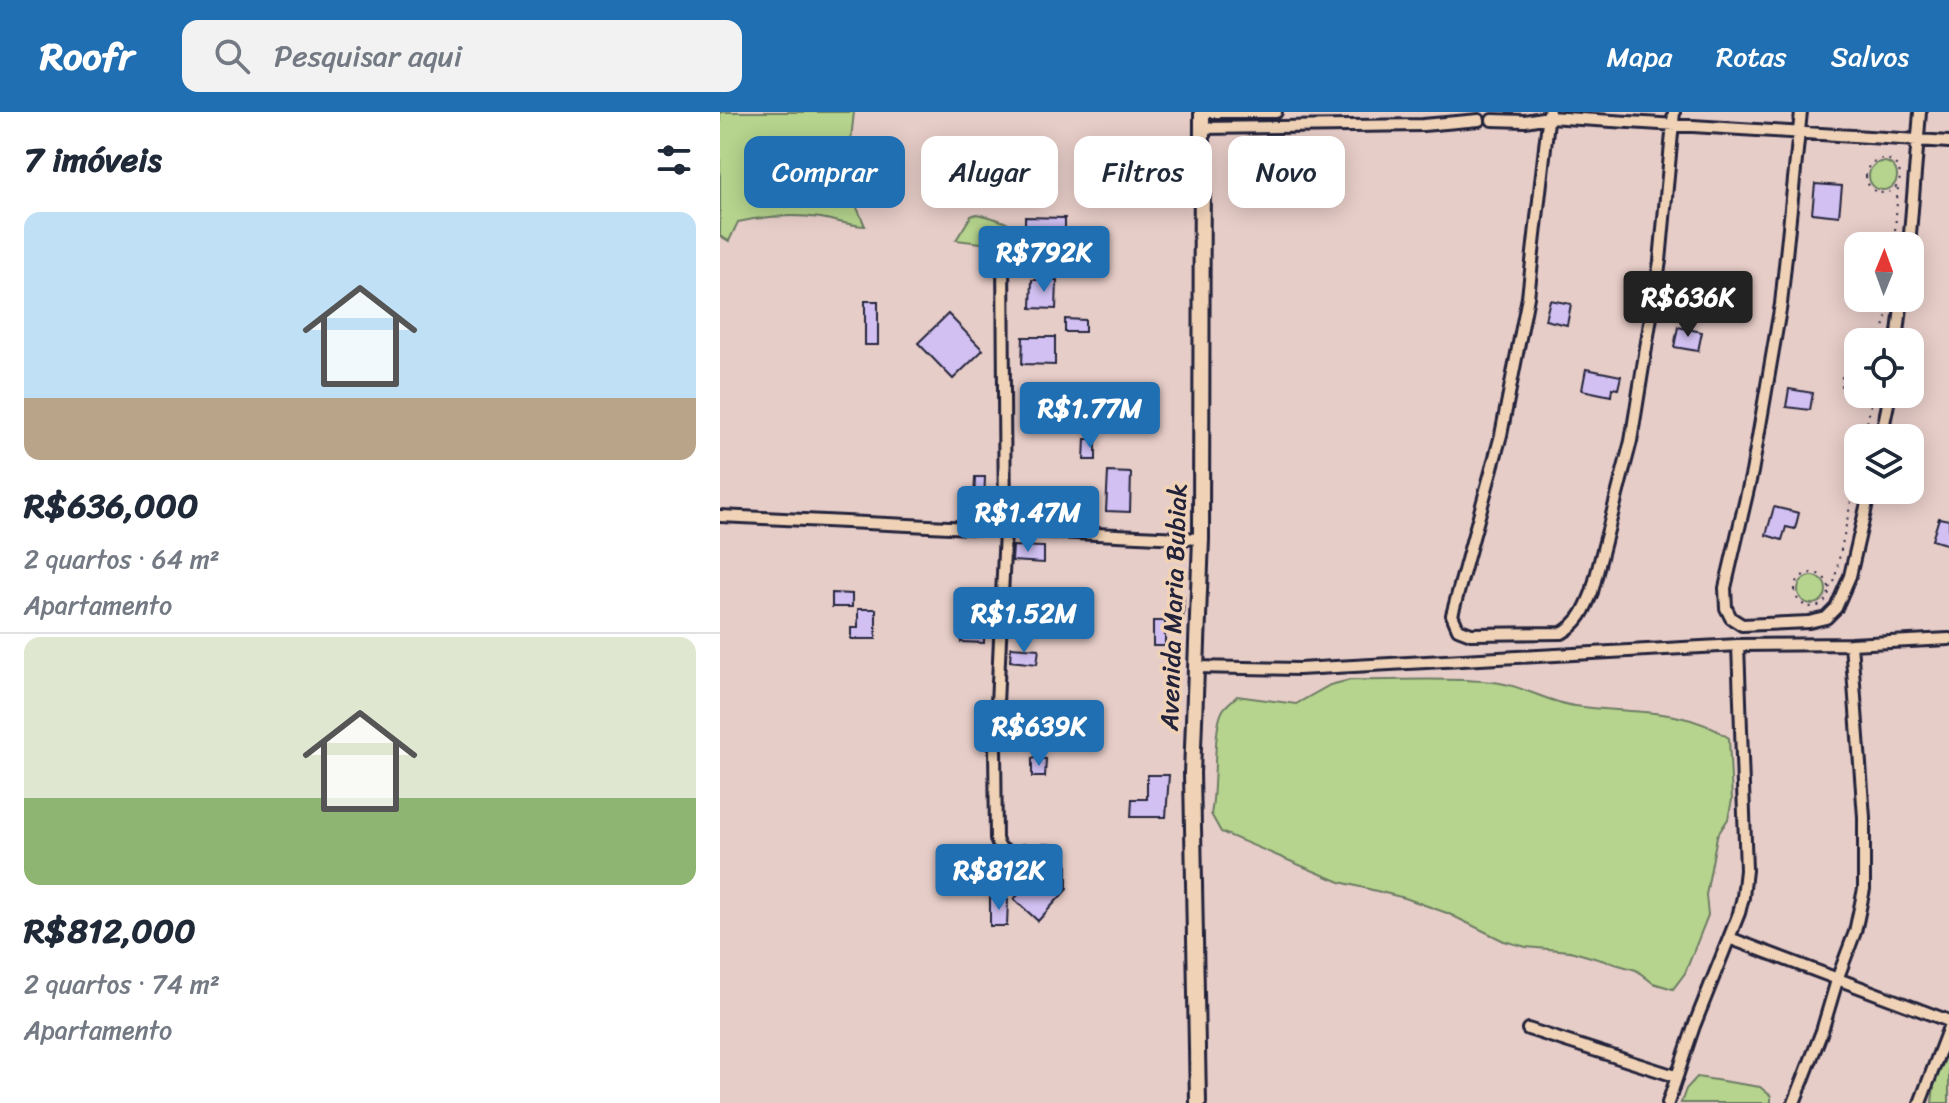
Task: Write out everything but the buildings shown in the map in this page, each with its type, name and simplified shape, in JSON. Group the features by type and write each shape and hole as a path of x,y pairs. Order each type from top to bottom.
{"street":[{"path":"1202,112 1276,112"},
{"name":"Avenida Maria Bubiak","path":"1198,1103 1192,773 1201,539 1202,112"},
{"path":"1545,114 1528,297 1501,435 1452,615 1458,629 1471,634 1562,633 1574,626 1584,613 1592,592 1633,426 1660,261 1674,112"},
{"path":"1801,112 1781,304 1752,472 1725,588 1726,608 1731,618 1742,625 1809,622 1826,618 1836,608 1850,576 1867,504"},
{"path":"1910,232 1920,112"},
{"path":"1492,120 1525,121 1545,114 1949,142"},
{"path":"1201,128 1467,117 1479,120"},
{"path":"1003,253 1005,531 994,786 996,839 999,847 1017,859"},
{"path":"720,516 1201,539"},
{"path":"1195,667 1299,669 1738,645 1949,639"},
{"path":"1794,1103 1855,932 1866,872 1851,644"},
{"path":"1668,1103 1675,1076 1743,897 1746,870 1738,645"},
{"path":"1729,938 1838,977 1949,1024 1920,1103"},
{"path":"1528,1029 1675,1076"}],"path":[{"path":"1895,232 1900,174 1891,161 1875,160 1868,168 1866,179 1876,191 1886,193 1898,184"},
{"path":"1829,588 1820,575 1810,573 1800,578 1795,594 1801,603 1815,607 1827,599 1829,588 1834,583 1850,504"}],"green space":[{"path":"720,112 854,112 851,136 744,136 744,208 857,208 865,226 821,218 779,216 738,222 729,241 720,236"},
{"path":"1883,162 1893,166 1897,176 1893,186 1883,190 1873,186 1869,176 1873,166"},
{"path":"976,214 1017,229 1024,234 1032,249 956,240 971,216"},
{"path":"1812,576 1822,580 1826,590 1822,600 1812,604 1802,600 1798,590 1802,580"},
{"path":"1350,680 1502,683 1575,706 1674,716 1712,728 1729,738 1732,800 1728,819 1717,836 1706,895 1708,915 1685,973 1673,989 1653,983 1636,970 1570,951 1526,947 1504,941 1447,913 1405,898 1340,882 1221,832 1211,814 1217,731 1224,708 1237,696 1296,704 1330,685"},
{"path":"1949,1050 1949,1103 1932,1103 1934,1085"},
{"path":"1697,1077 1760,1087 1771,1096 1771,1103 1681,1103 1686,1089"}]}
